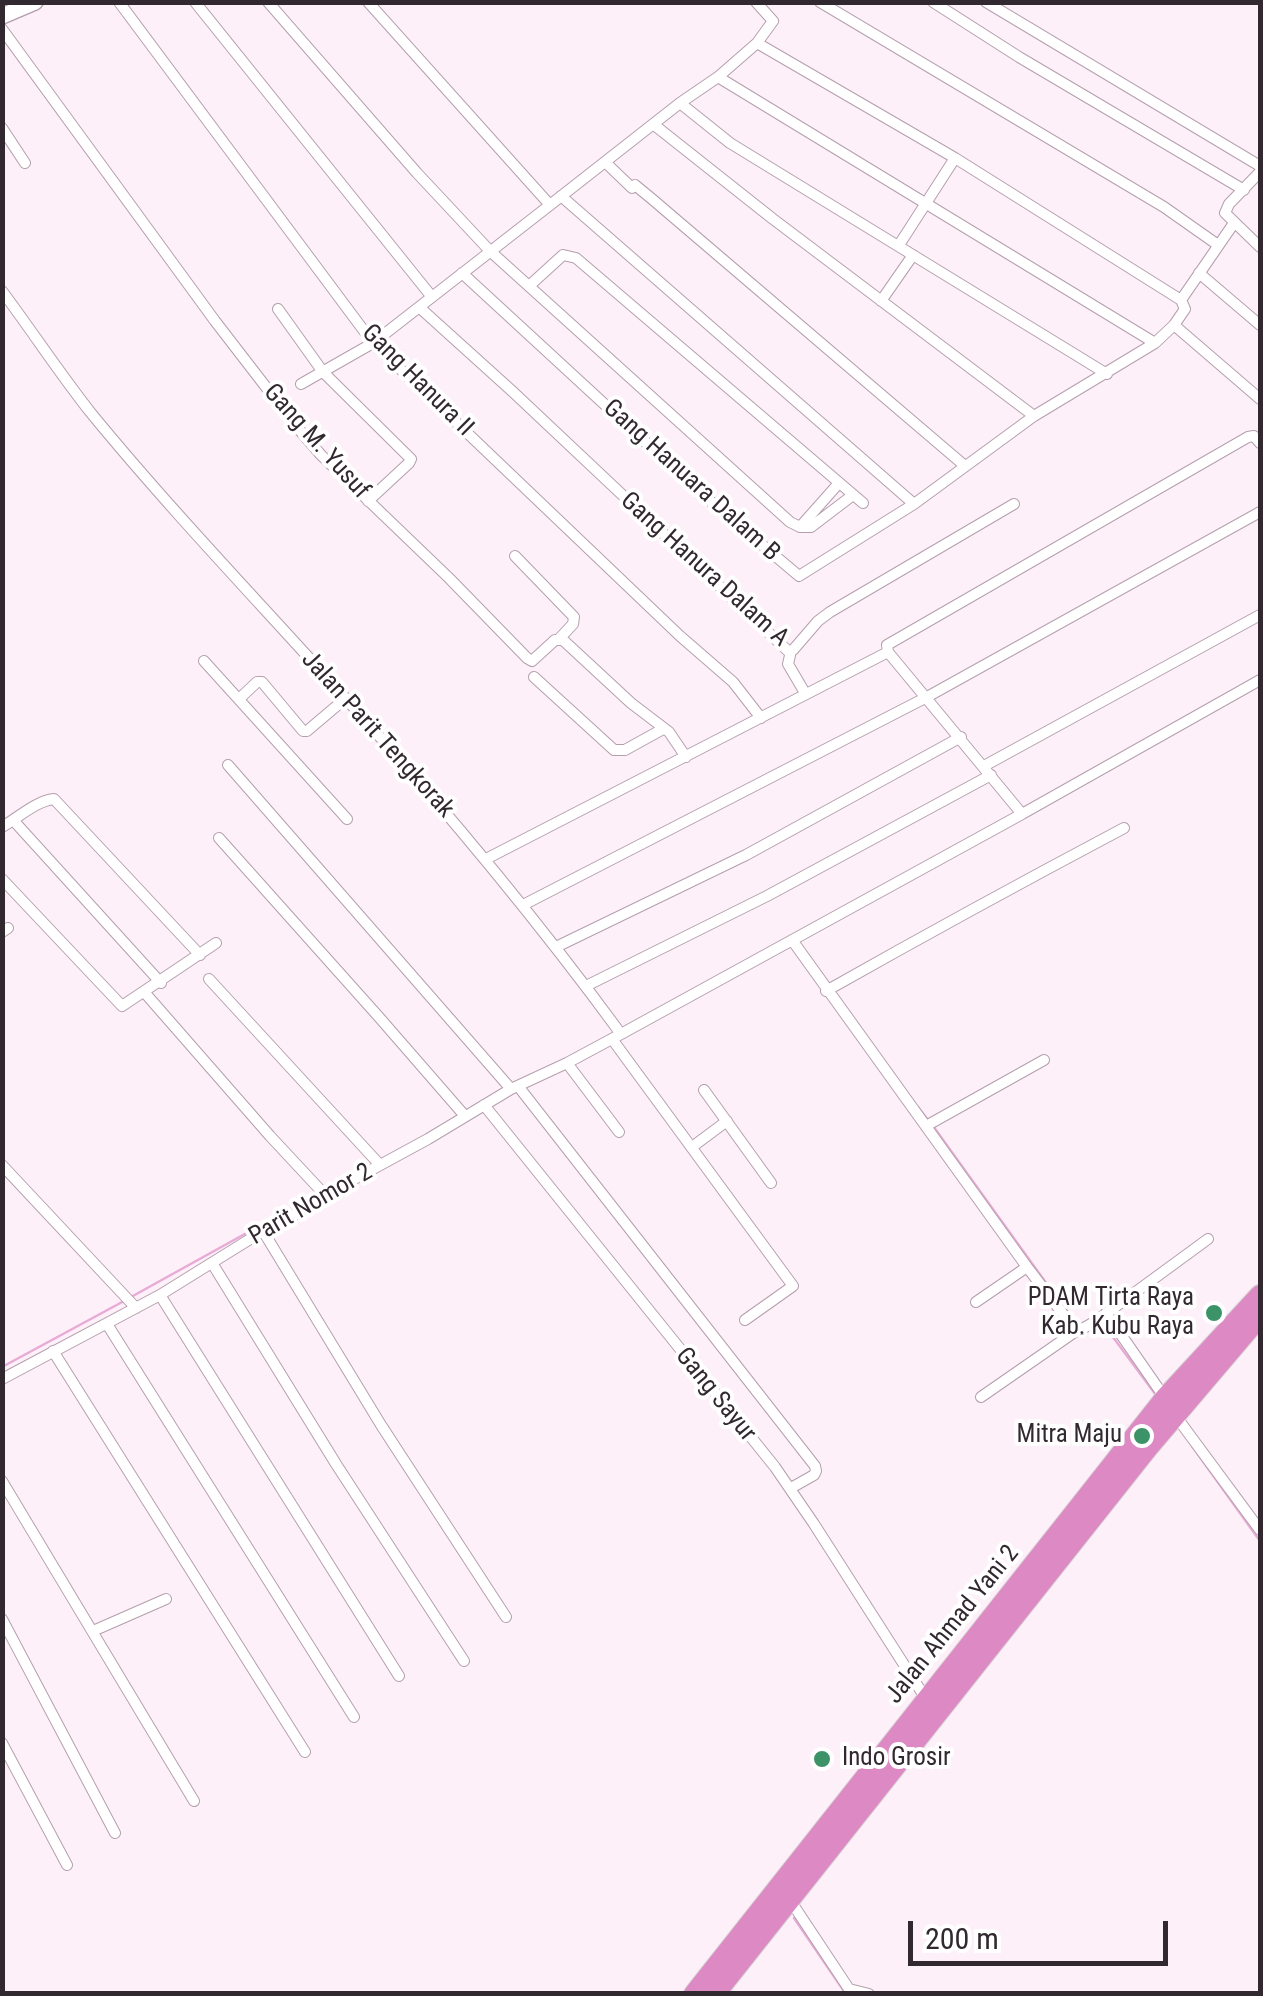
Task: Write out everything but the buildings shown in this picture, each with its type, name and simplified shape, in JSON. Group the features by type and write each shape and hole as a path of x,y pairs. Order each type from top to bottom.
{"highway":[{"name":"Jalan Ahmad Yani 2","path":"715,1994 930,1721 1010,1610 1260,1295"},
{"name":"Jalan Ahmad Yani 2","path":"1167,1410 1260,1316"},
{"name":"Jalan Ahmad Yani 2","path":"694,1994 926,1699 1010,1610"}],"main road":[{"path":"2,16 35,2"}],"street":[{"name":"Gang Hanura II","path":"118,2 373,343 733,682 760,718"},
{"path":"195,2 432,297"},
{"path":"268,2 416,173 490,251 790,522 811,527 858,499 576,258 562,255 529,286"},
{"path":"368,2 550,205"},
{"path":"820,2 1164,207 1218,244"},
{"path":"933,2 1244,190"},
{"path":"986,2 1259,175 1226,210 1227,216 1260,247"},
{"path":"301,384 373,343 718,77 757,44 772,21 758,3"},
{"name":"Gang M. Yusuf","path":"2,30 276,402 321,455 527,658 536,659 559,639"},
{"path":"757,44 955,158 1183,303"},
{"path":"718,77 1156,343"},
{"path":"680,103 730,143 1106,374"},
{"path":"653,124 1034,416"},
{"path":"2,128 25,163"},
{"path":"899,246 955,158"},
{"path":"604,162 965,466"},
{"path":"561,196 914,504"},
{"name":"Gang Hanuara Dalam B","path":"462,274 702,495 801,576 914,504 1034,416 1156,343 1183,312 1183,303 1199,272 1234,223"},
{"path":"880,301 913,255"},
{"path":"1199,272 1260,325"},
{"name":"Jalan Parit Tengkorak","path":"2,291 89,410 235,580 346,698 486,859 586,986 692,1147 794,1286 745,1320"},
{"name":"Gang Hanura Dalam A","path":"419,307 791,652 830,612 1014,504"},
{"path":"278,309 323,372 411,459 368,501"},
{"path":"1174,324 1260,399"},
{"path":"1022,814 888,652 889,643 1248,437 1254,436 1260,444"},
{"path":"800,527 840,484"},
{"path":"522,905 927,696 1260,512"},
{"path":"514,556 574,617 573,624 559,639 673,737 686,756"},
{"path":"586,986 766,896 1260,614"},
{"path":"791,652 788,664 805,692"},
{"path":"486,859 888,652"},
{"path":"204,661 346,819"},
{"path":"534,677 614,750 625,750 663,729"},
{"path":"616,1036 1260,680"},
{"path":"238,700 262,682 307,731 346,698"},
{"path":"556,947 746,855 961,738"},
{"path":"228,765 515,1087 815,1466 814,1475 791,1488"},
{"path":"161,982 8,823 54,799 200,956"},
{"path":"826,991 1124,828"},
{"path":"219,838 465,1116"},
{"path":"2,878 122,1006 216,944"},
{"path":"792,940 826,991 931,1124 1027,1267 1070,1324 1079,1329"},
{"path":"209,979 380,1165"},
{"path":"145,993 326,1195"},
{"name":"Parit Nomor 2","path":"2,1379 107,1324 131,1302 160,1295 263,1231 515,1087 616,1036"},
{"path":"931,1124 1044,1060"},
{"path":"567,1063 619,1132"},
{"path":"704,1090 770,1183"},
{"name":"Gang Sayur","path":"484,1105 791,1488 926,1699"},
{"path":"692,1147 726,1122"},
{"path":"2,1165 131,1302"},
{"path":"263,1231 381,1425 506,1617"},
{"path":"981,1397 1208,1239"},
{"path":"212,1262 377,1530 464,1660"},
{"path":"976,1302 1027,1267"},
{"path":"160,1295 398,1676"},
{"path":"1101,1317 1260,1530"},
{"path":"107,1324 354,1717"},
{"path":"54,1351 306,1752"},
{"path":"2,1481 194,1801"},
{"path":"93,1631 166,1599"},
{"path":"2,1619 115,1833"},
{"path":"2,1743 67,1865"},
{"path":"790,1900 849,1989 869,1994"}],"waterway":[{"path":"918,1107 928,1120"},
{"path":"933,1126 1054,1294"},
{"path":"131,1297 317,1194"},
{"path":"2,1367 124,1301"},
{"path":"1101,1321 1156,1395"},
{"path":"1192,1446 1260,1541"},
{"path":"794,1918 846,1994"}],"place":[{"name":"PDAM Tirta Raya Kab. Kubu Raya","path":"1214,1313"},
{"name":"Mitra Maju","path":"1142,1436"},
{"name":"Indo Grosir","path":"822,1759"}]}
